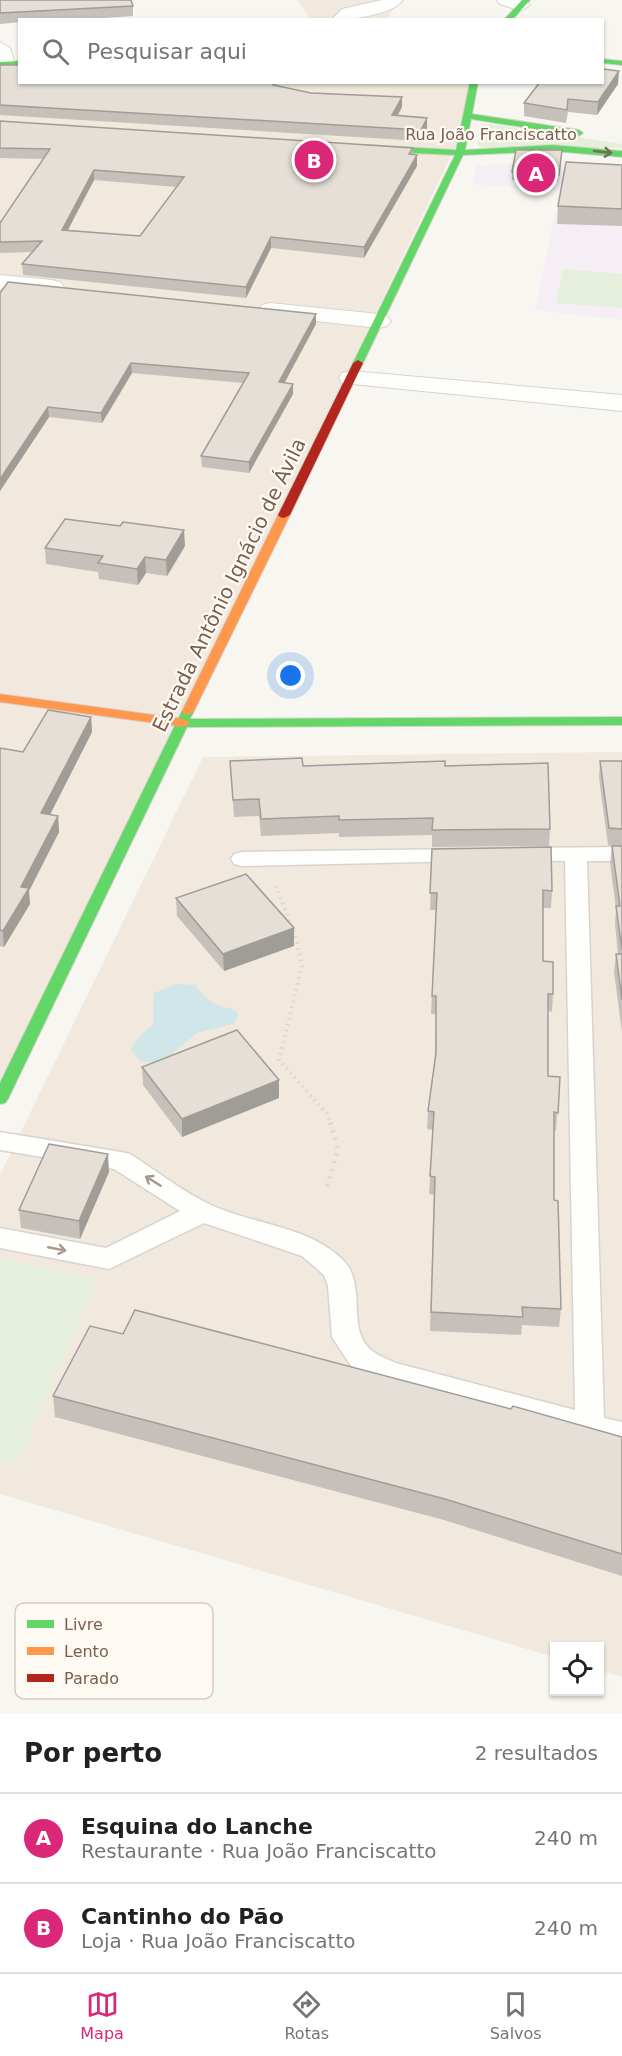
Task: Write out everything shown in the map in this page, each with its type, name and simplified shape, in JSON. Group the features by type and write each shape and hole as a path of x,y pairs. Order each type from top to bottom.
{"street":[{"path":"342,18 345,14 381,7 394,0"},
{"path":"508,18 518,2"},
{"path":"604,61 622,63"},
{"name":"Estrada Antônio Ignácio de Ávila","path":"0,1099 460,153 470,116 474,84"},
{"name":"Rua João Franciscatto","path":"470,116 599,136"},
{"name":"Rua João Franciscatto","path":"349,147 460,153 553,148 622,154"},
{"path":"0,282 71,289"},
{"path":"249,308 379,321"},
{"path":"351,378 622,404"},
{"path":"0,698 183,723 622,722"}],"lane":[{"path":"504,855 622,854"},
{"path":"576,855 590,1426"},
{"path":"242,859 480,856"},
{"path":"0,1141 121,1161 202,1212 312,1249 336,1270 342,1286 346,1337 361,1358 388,1372 622,1434"},
{"path":"0,1238 109,1258 202,1212"}],"path":[{"path":"266,858 296,938 302,966 279,1060 328,1115 338,1150 327,1186"}],"shaded area":[{"path":"297,0 400,0 388,17 309,18"},
{"path":"0,64 18,80 18,84 474,84 470,116 0,1099"},
{"path":"562,160 622,166 622,320 535,310 560,191 472,184 476,166"},
{"path":"622,752 622,1677 604,1672 604,1642 550,1642 550,1656 0,1494 0,1175 203,757"},
{"path":"175,984 195,985 202,994 217,1005 239,1014 234,1024 197,1033 162,1062 141,1062 131,1050 139,1036 153,1025 154,993"}],"green space":[{"path":"490,124 622,144 622,148 481,148 477,144 481,125"},
{"path":"563,269 622,274 622,308 556,303"},
{"path":"0,1258 99,1279 17,1464 0,1460"}],"building":[{"path":"0,0 131,0 133,6 0,13"},
{"path":"0,65 18,65 18,84 273,84 311,93 402,97 392,115 427,118 421,130 0,105"},
{"path":"604,69 619,71 598,102 568,99 567,110 524,103 538,84 604,84"},
{"path":"0,121 413,148 409,154 417,155 364,247 271,237 246,287 22,264 42,241 0,242 0,223 50,149 0,148","holes":["94,170 184,177 140,236 62,230"]},
{"path":"516,150 562,150 559,175 512,172"},
{"path":"566,162 622,165 622,209 558,206"},
{"path":"8,282 316,314 279,382 293,384 249,462 201,456 249,373 131,363 101,413 48,407 0,479 0,293"},
{"path":"65,519 120,526 123,522 184,530 166,560 145,557 137,569 98,563 103,556 45,548"},
{"path":"48,710 91,717 41,813 58,816 21,887 29,888 3,931 0,930 0,748 23,752"},
{"path":"302,758 303,766 445,761 445,766 548,763 550,829 432,830 433,818 339,820 339,816 261,819 259,799 233,800 230,761"},
{"path":"600,761 622,761 622,829 609,828"},
{"path":"612,846 622,846 622,950 616,906 620,906"},
{"path":"551,847 552,891 543,890 543,961 553,962 553,994 548,994 548,1076 560,1077 558,1113 554,1112 554,1200 558,1201 561,1309 522,1307 523,1317 431,1312 435,1177 430,1176 434,1112 428,1111 436,1053 436,996 432,996 437,893 430,893 432,849"},
{"path":"246,874 294,928 223,954 176,898"},
{"path":"616,954 622,954 622,1000"},
{"path":"237,1030 279,1080 182,1119 142,1067"},
{"path":"49,1144 108,1154 79,1221 19,1210"},
{"path":"135,1310 511,1409 513,1406 622,1437 622,1554 445,1499 53,1396 90,1326 123,1334"}],"traffic: fast":[{"path":"509,18 526,0"},
{"path":"604,61 622,63"},
{"path":"0,64 18,63"},
{"path":"358,363 460,153 474,84"},
{"path":"470,116 579,133"},
{"path":"367,148 460,153 553,148 622,154"},
{"path":"0,1099 188,711"},
{"path":"184,723 622,721"}],"traffic: slow":[{"path":"188,711 284,515"},
{"path":"0,698 184,723"}],"traffic: jam":[{"path":"284,515 358,363"}],"place":[{"name":"Cantinho do Pão","path":"314,160"},
{"name":"Esquina do Lanche","path":"536,173"}]}
